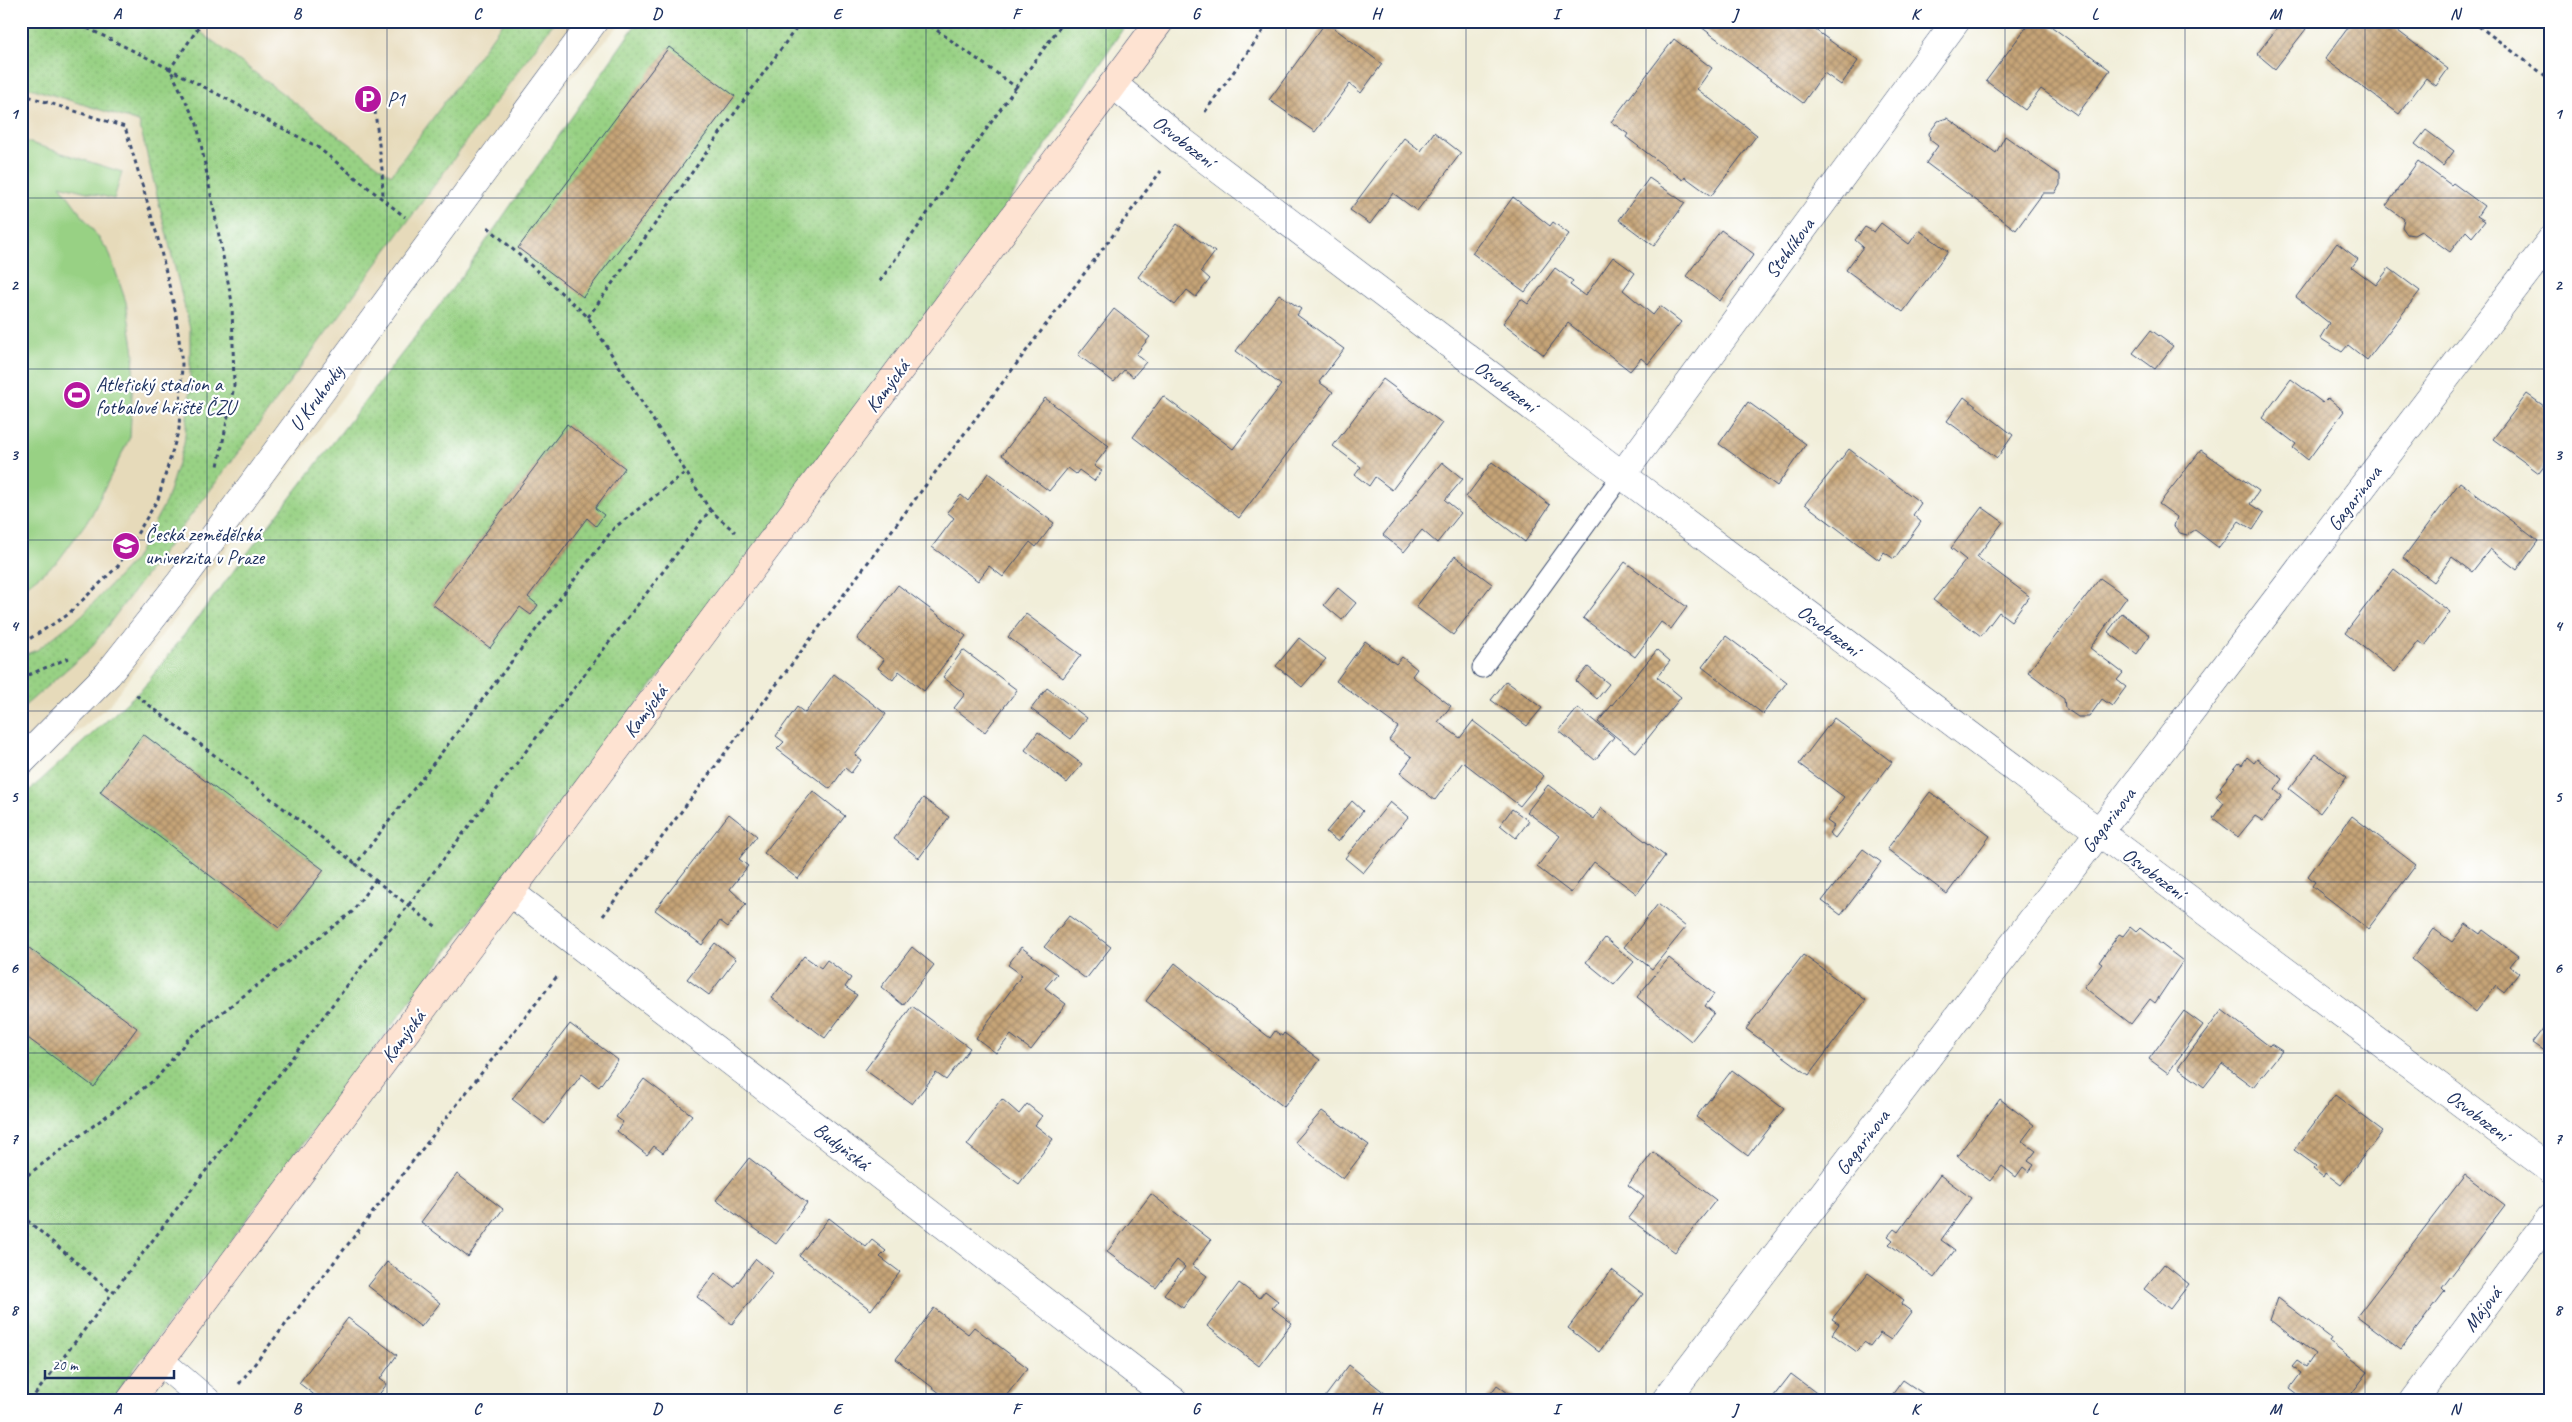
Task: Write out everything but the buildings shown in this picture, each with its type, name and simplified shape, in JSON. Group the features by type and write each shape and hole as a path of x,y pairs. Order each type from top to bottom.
{"main road":[{"name":"Kamýcká","path":"130,1401 1160,21"}],"street":[{"name":"U Kruhovky","path":"21,762 108,674 179,584 594,21"},
{"name":"Stehlíkova","path":"1622,475 1956,21"},
{"name":"Osvobození","path":"1113,84 1183,142 1622,475 2551,1170"},
{"name":"Gagarinova","path":"1666,1401 2551,240"},
{"name":"Budyňská","path":"510,892 1174,1401"},
{"name":"Májová","path":"2413,1401 2551,1217"},
{"path":"160,1361 207,1401"}],"lane":[{"path":"1482,668 1622,475"}],"path":[{"path":"73,21 170,69 316,146 383,198 432,240"},
{"path":"170,69 203,21"},
{"path":"588,317 801,21"},
{"path":"924,21 1016,87"},
{"path":"880,281 1064,21"},
{"path":"238,1385 581,946 1183,142 1270,21"},
{"path":"2472,21 2551,80"},
{"path":"170,69 198,124 232,302 234,386 216,476"},
{"path":"21,94 125,127 157,235 176,314 182,364 179,429 158,499 118,566 66,616 21,644"},
{"path":"373,95 382,169 383,198"},
{"path":"460,202 588,317 710,510 761,555"},
{"path":"356,864 614,528 686,472"},
{"path":"30,1401 710,510"},
{"path":"21,678 90,649 108,674 467,950"},
{"path":"21,1180 157,1078 189,1038 352,912 375,880"},
{"path":"21,1215 112,1292"}],"shaded area":[{"name":"Česká zemědělská univerzita v Praze","path":"21,21 623,21 460,202 351,386 108,706 21,780"}],"green space":[{"path":"21,21 186,21 391,175 504,21 555,21 214,485 90,649 21,709 21,656 37,650 82,615 135,559 166,501 184,444 190,392 190,329 139,122 21,85"},
{"path":"638,21 1128,21 994,224 752,558 541,827 110,1401 21,1401 21,1033 94,1087 137,1028 21,942 21,798 143,688 462,276","holes":["567,424 625,468 595,508 596,525 587,518 528,597 538,605 531,615 520,607 490,648 432,604","143,734 324,870 280,928 100,793"]},
{"name":"Atletický stadion a fotbalové hřiště ČZU","path":"21,140 122,172 114,199 60,185 109,252 126,302 134,353 130,437 91,516 58,561 21,590"}],"place":[{"name":"P1","path":"368,99"},
{"name":"Atletický stadion a fotbalové hřiště ČZU","path":"77,395"},
{"name":"Česká zemědělská univerzita v Praze","path":"126,546"}]}
